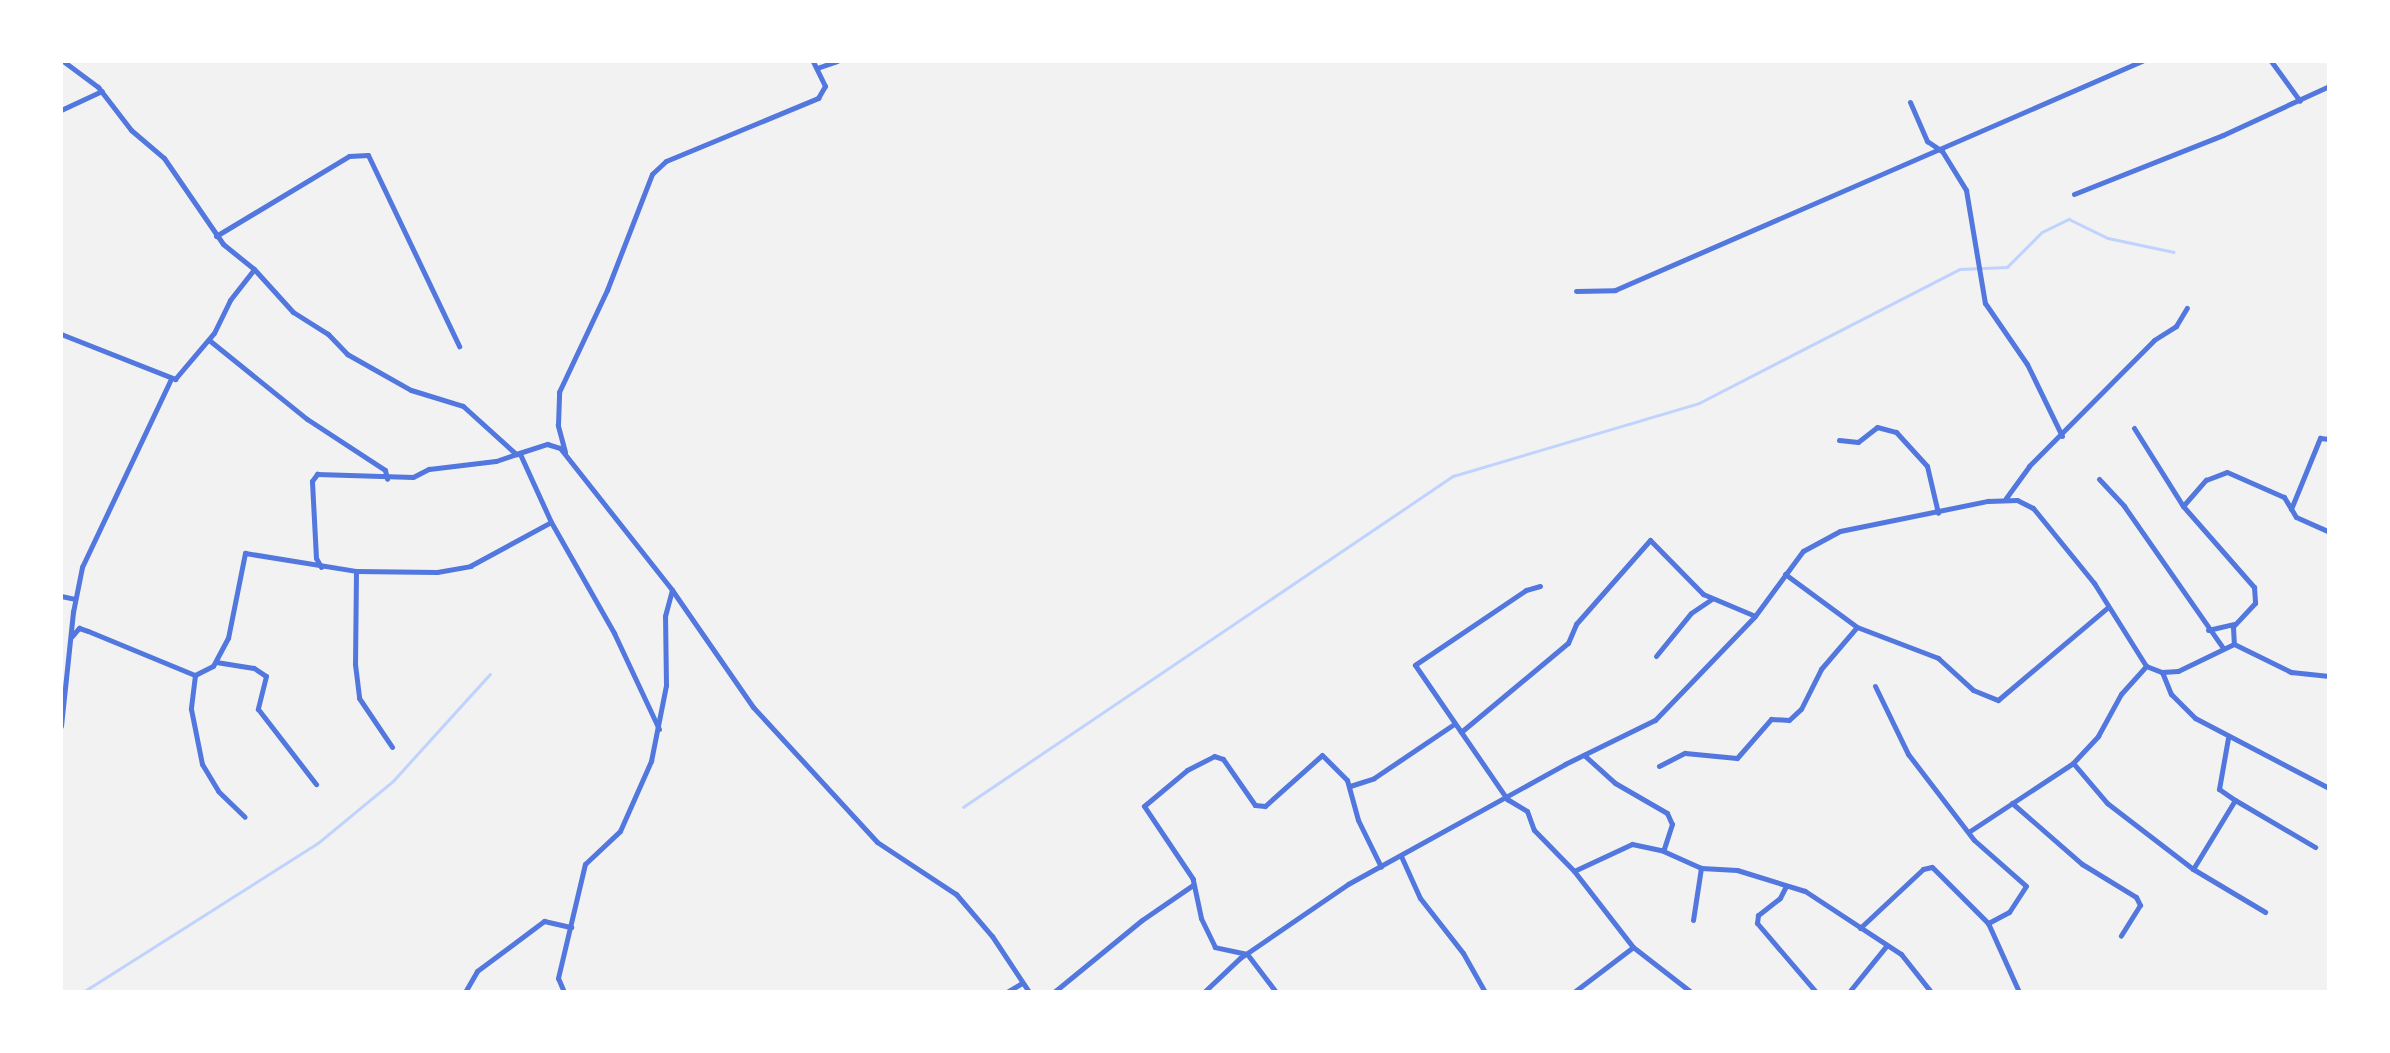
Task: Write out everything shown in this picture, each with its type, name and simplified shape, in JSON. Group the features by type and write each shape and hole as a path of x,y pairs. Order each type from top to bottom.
{"street":[{"path":"63,61 102,92 131,130 164,158 216,236 254,269 293,312 328,334 347,354 411,390 463,405 518,454 551,522 614,633 659,729"},
{"path":"813,61 825,86 818,98 666,161 652,174 607,290 559,392 558,425 566,454 672,590 716,659 804,765 877,842 956,894 992,936 1029,992"},
{"path":"817,68 837,61"},
{"path":"1576,291 1615,290 2142,61"},
{"path":"2271,61 2300,101"},
{"path":"2074,194 2300,101 2329,86"},
{"path":"61,110 102,92"},
{"path":"1910,103 1927,141 1942,151 1966,190 1985,303 2027,364 2062,436"},
{"path":"216,236 349,156 368,155 459,346"},
{"path":"61,726 75,599 92,542 171,379 180,375 209,340 230,300 254,269"},
{"path":"2006,498 2029,466 2062,436 2154,340 2176,326 2187,308"},
{"path":"61,334 171,379"},
{"path":"209,340 307,419 386,470 387,479"},
{"path":"1839,440 1858,442 1877,427 1896,432 1927,467 1938,513"},
{"path":"2134,428 2183,506 2256,592 2252,607 2234,624 2208,630"},
{"path":"2291,509 2320,438 2329,439"},
{"path":"321,567 316,558 312,481 317,474 387,479 413,477 452,464 496,461 547,444 566,454"},
{"path":"2183,506 2206,480 2223,472 2284,497 2296,517 2329,532"},
{"path":"2099,479 2124,506 2223,648"},
{"path":"1204,992 1247,954 1381,867 1584,755 1655,720 1755,616 1802,551 1840,531 2006,498 2034,508 2108,607 2147,666 2162,672 2178,671 2234,644 2291,672 2329,676"},
{"path":"195,675 216,662 228,638 246,553 356,571 454,571 484,560 551,522"},
{"path":"1461,732 1568,643 1576,624 1650,540 1712,600 1755,616"},
{"path":"356,571 355,664 359,698 392,747"},
{"path":"1785,574 1857,627 1938,658 1973,690 1998,701 2108,607"},
{"path":"1540,586 1526,590 1415,665 1435,689 1454,724 1507,799 1527,811 1534,830 1574,871 1633,947 1690,992"},
{"path":"564,992 558,978 585,864 620,831 644,782 659,729 666,685 665,616 672,590"},
{"path":"61,596 75,599"},
{"path":"1656,656 1690,613 1712,600"},
{"path":"2234,624 2234,644"},
{"path":"1659,766 1685,753 1737,758 1771,719 1789,720 1801,709 1821,669 1857,627"},
{"path":"72,636 79,628 195,675"},
{"path":"216,662 254,668 265,676 258,709 316,784"},
{"path":"1969,831 2073,764 2098,736 2121,694 2147,666"},
{"path":"2162,672 2182,706 2228,738 2329,788"},
{"path":"195,675 191,709 202,764 218,790 245,817"},
{"path":"1875,686 1908,754 1974,840 2026,886 2009,912 1988,923"},
{"path":"1350,786 1374,778 1454,724"},
{"path":"2228,738 2219,789 2315,847"},
{"path":"1276,992 1247,954 1215,947 1201,918 1188,870 1144,809 1187,770 1219,756 1260,807 1322,755 1337,766 1350,786 1358,820 1381,867"},
{"path":"1584,755 1615,783 1667,813 1672,824 1664,851"},
{"path":"2073,764 2107,803 2193,869 2265,912"},
{"path":"2193,869 2235,800"},
{"path":"2012,803 2082,864 2136,897 2140,905 2121,936"},
{"path":"1574,871 1628,844 1664,851 1701,868 1737,870 1786,886 1817,898 1901,954 1931,992"},
{"path":"1401,856 1420,898 1484,988 1493,992"},
{"path":"1860,928 1927,866 1938,870 1964,904 1988,923 2019,992"},
{"path":"1693,920 1701,868"},
{"path":"1054,992 1142,920 1193,885"},
{"path":"1786,886 1780,898 1758,915 1757,923 1816,992"},
{"path":"465,992 477,971 544,921 571,927"},
{"path":"1849,992 1887,945"},
{"path":"1574,992 1633,947"},
{"path":"1007,992 1022,983"}],"waterway":[{"path":"963,807 1453,476 1699,403 1960,269 2007,267 2042,232 2069,219 2108,238 2174,252"},
{"path":"83,992 318,843 393,781 490,674"}]}
